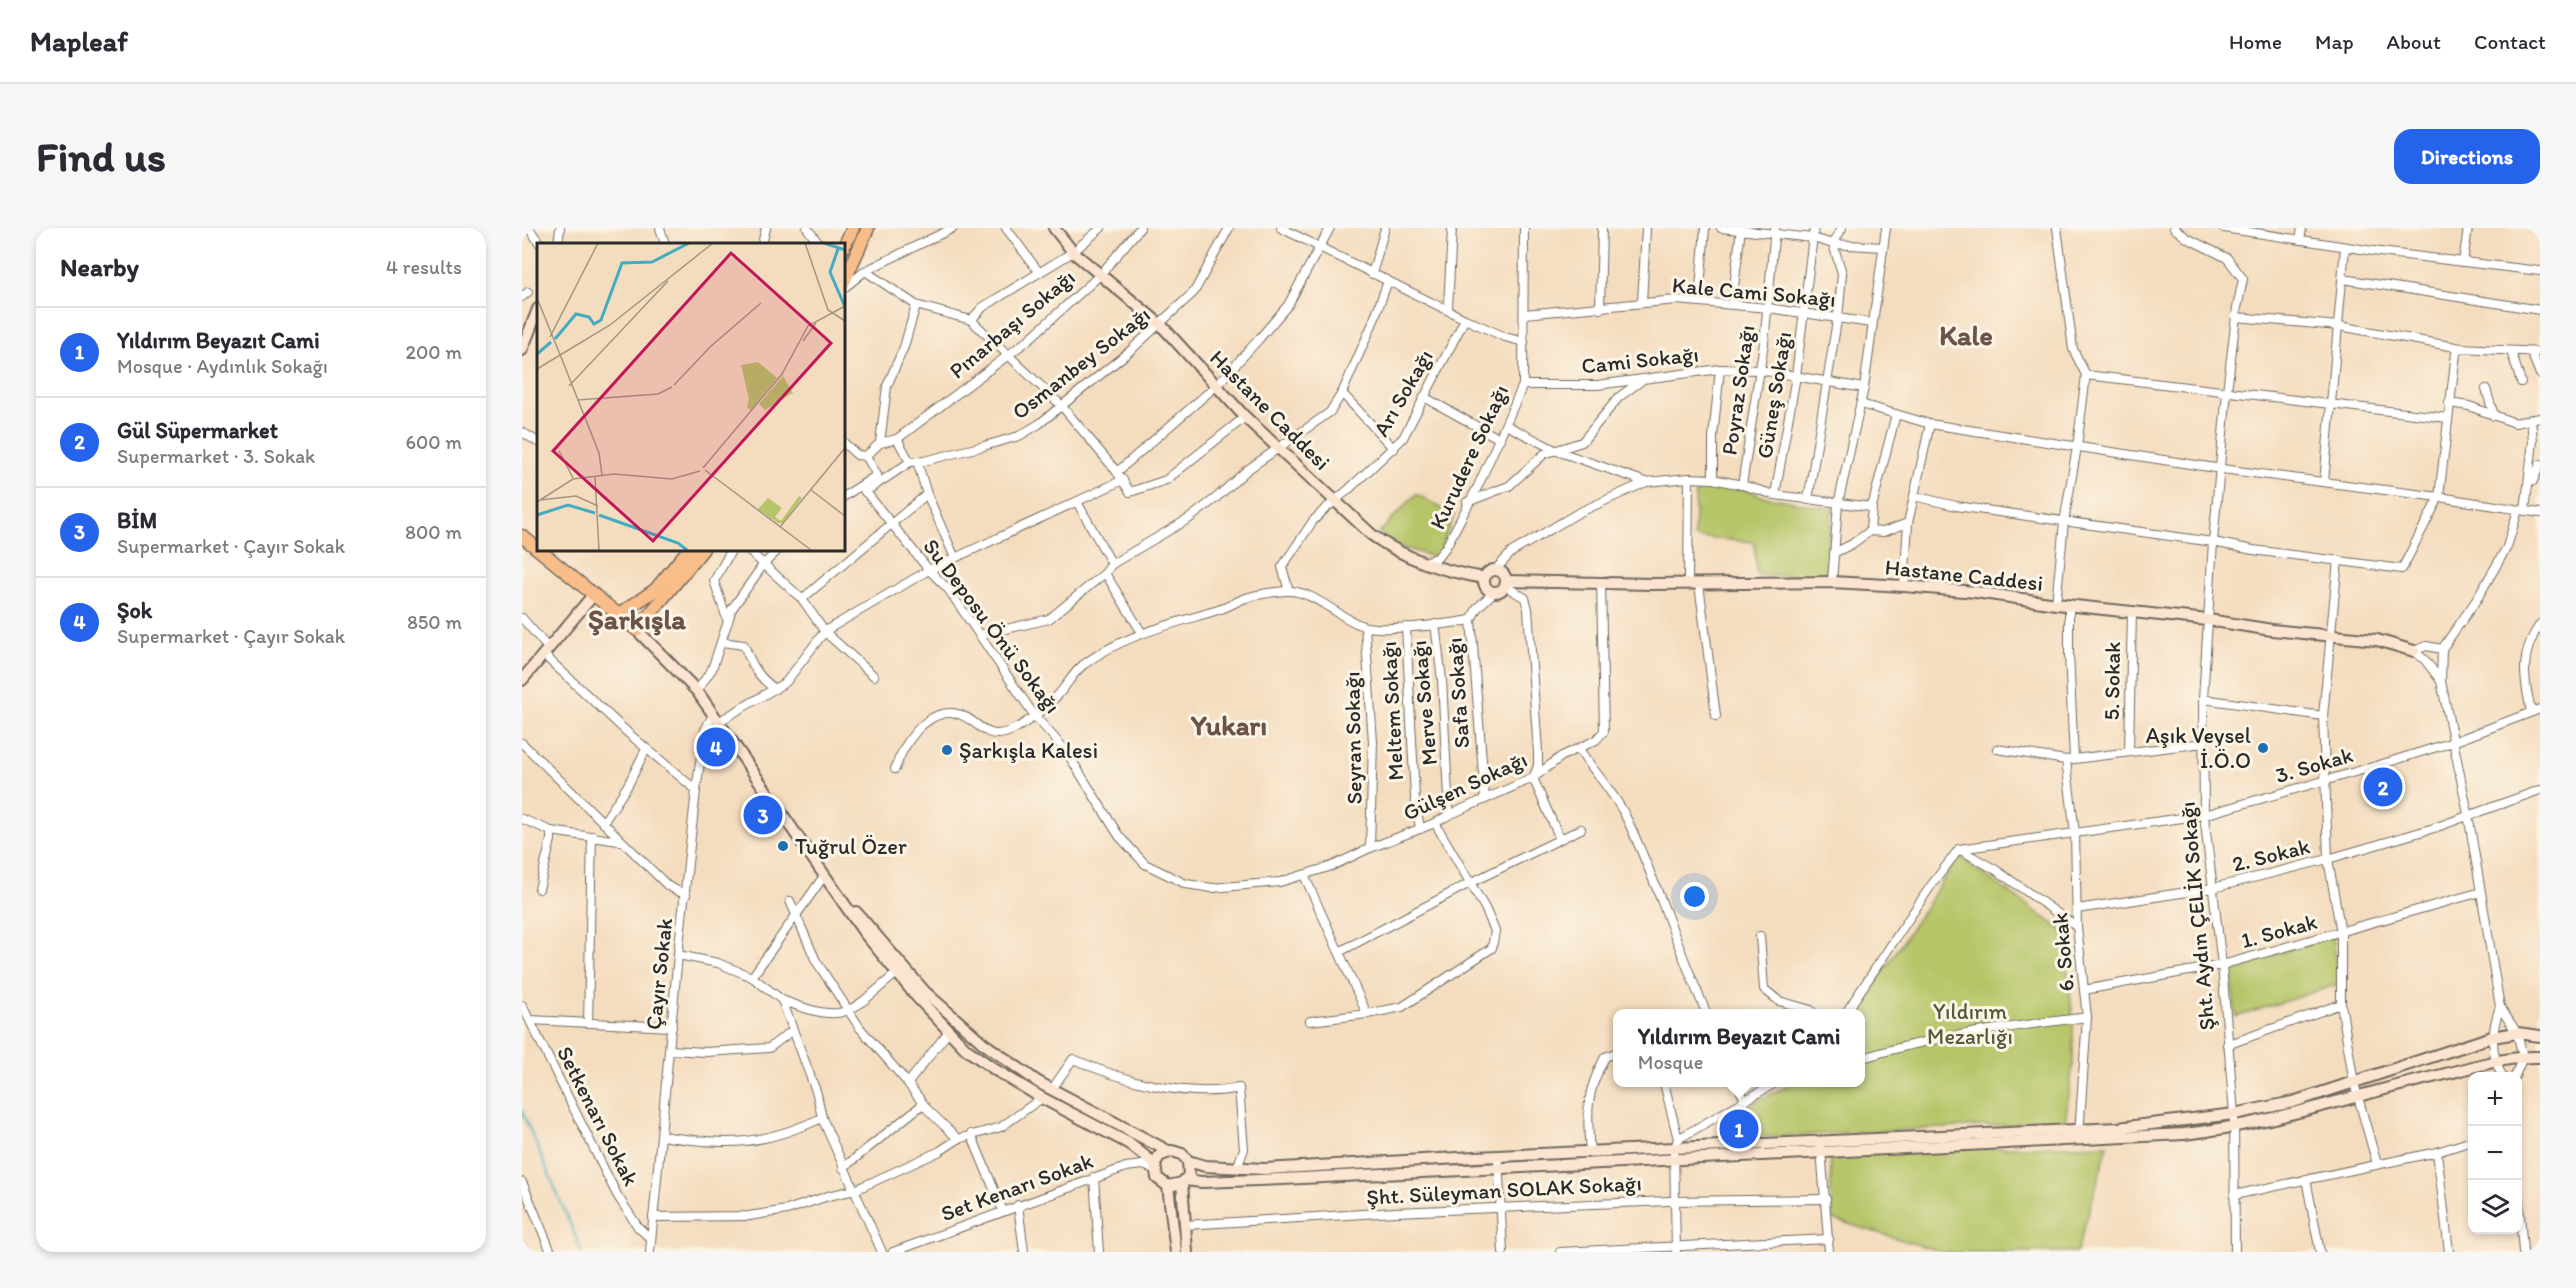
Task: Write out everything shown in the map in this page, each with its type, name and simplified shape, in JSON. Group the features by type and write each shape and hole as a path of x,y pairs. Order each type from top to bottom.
{"main road":[{"path":"844,246 853,228"},
{"path":"844,284 868,228"},
{"path":"522,536 537,545"},
{"path":"620,614 655,590 688,550"},
{"path":"546,551 637,630 702,550"}],"street":[{"path":"528,228 539,243"},
{"path":"558,243 560,228"},
{"path":"660,228 665,243"},
{"path":"762,243 766,228"},
{"path":"807,228 818,243"},
{"path":"844,285 865,271 953,228"},
{"path":"1006,228 1038,272"},
{"name":"Hastane Caddesi","path":"1054,228 1073,252 1161,326 1245,417 1372,536 1421,563 1484,578"},
{"path":"971,320 983,307 1073,252 1101,228"},
{"name":"Pınarbaşı Sokağı","path":"897,439 1008,355 1100,275 1140,228"},
{"name":"Osmanbey Sokağı","path":"914,462 1018,436 1039,424 1161,326 1194,292 1229,228"},
{"path":"1281,228 1505,338 1524,342"},
{"path":"1117,472 1217,385 1288,305 1330,228"},
{"path":"1372,274 1385,228"},
{"path":"1448,309 1452,228"},
{"name":"Kurudere Sokağı","path":"1421,563 1437,558 1446,547 1467,502 1478,486 1523,385 1524,228"},
{"path":"1600,309 1602,228"},
{"path":"1642,303 1646,228"},
{"path":"1699,300 1705,228"},
{"path":"1720,228 1775,231 1833,244 1883,247"},
{"name":"Güneş Sokağı","path":"1775,495 1796,376 1814,228"},
{"path":"1808,500 1826,379 1838,317 1842,273 1833,244 1842,228"},
{"path":"1832,582 1838,504 1864,388 1886,228"},
{"path":"2055,604 2064,522 2086,375 2073,350 2057,228"},
{"name":"Şht. Aydın ÇELİK Sokağı","path":"2174,228 2187,238 2227,258 2243,279 2227,391 2222,469 2213,542 2203,699 2204,815 2222,965 2234,1114 2232,1129 2235,1252"},
{"path":"2224,228 2345,247 2540,271"},
{"path":"2300,240 2302,228"},
{"path":"2463,262 2468,228"},
{"path":"1732,304 1741,229"},
{"name":"Poyraz Sokağı","path":"1742,485 1760,370 1775,231"},
{"path":"2324,482 2345,247"},
{"path":"865,271 916,305 971,320 1060,405 1117,472 1130,492 1166,480 1245,417"},
{"path":"2343,279 2540,310"},
{"path":"980,635 1049,619 1105,573 1112,564 1190,518 1247,470 1330,412 1342,393 1372,325 1388,281"},
{"name":"Kale Cami Sokağı","path":"1524,315 1642,303 1699,300 1838,317 1872,324"},
{"path":"880,443 887,386 904,347 916,305"},
{"path":"522,350 526,329 537,311"},
{"path":"2236,317 2339,326 2461,348 2536,352 2540,374"},
{"name":"Arı Sokağı","path":"1289,591 1282,567 1313,521 1333,500 1349,489 1394,449 1403,438 1465,319"},
{"path":"1914,496 1956,506 2213,542 2253,550 2402,569 2439,497 2456,353 2461,348"},
{"path":"2511,351 2521,382"},
{"path":"1713,479 1713,437 1720,369"},
{"name":"Cami Sokağı","path":"1523,385 1597,385 1720,369 1760,370 1826,379 1864,388"},
{"path":"2086,375 2448,418"},
{"path":"1467,502 1509,486 1544,454 1582,442 1619,397 1642,380"},
{"path":"2486,389 2493,416"},
{"path":"1342,393 1394,449"},
{"path":"1424,397 1500,439"},
{"path":"1861,404 1930,424 2222,469 2523,508 2540,513"},
{"path":"2449,404 2469,406 2515,423 2540,418"},
{"path":"1870,531 1872,507 1896,414"},
{"path":"2523,508 2533,441 2531,419"},
{"path":"1904,586 1908,523 1930,424"},
{"path":"1506,425 1557,450 1646,482"},
{"path":"522,432 537,441"},
{"path":"866,456 880,443 897,439 914,462 955,558"},
{"path":"844,443 857,454 866,456 877,475 863,489"},
{"path":"844,496 863,489 914,462"},
{"path":"2517,1072 2523,1057 2517,1033 2500,1006 2468,814 2441,681 2442,649 2477,599 2507,547 2540,464"},
{"path":"1689,478 1693,584 1716,717"},
{"path":"1494,570 1504,574 1505,584 1500,591 1494,592 1487,589 1484,578 1512,552 1559,524 1646,482 1689,478 1713,479 1775,495 1872,507"},
{"path":"716,719 786,682 825,632 929,570 1123,480"},
{"name":"Su Deposu Önü Sokağı","path":"863,489 929,570 948,589 1034,715 1065,751 1119,836 1145,864 1165,876 1186,884 1212,888 1280,882 1332,866"},
{"path":"802,598 927,494"},
{"path":"1077,502 1112,564"},
{"path":"1834,553 1870,531 1883,532 1908,523"},
{"path":"728,622 714,581 731,550"},
{"path":"748,550 802,598 825,632 874,676"},
{"path":"698,691 712,669 732,609 763,565 778,550"},
{"path":"2338,560 2323,716 2328,859 2341,933 2341,1004 2356,1089 2377,1164"},
{"path":"1105,573 1142,633"},
{"name":"Gülşen Sokağı","path":"1332,866 1370,848 1435,824 1449,815 1533,778 1562,756 1596,740 1604,731 1601,582"},
{"name":"Hastane Caddesi","path":"1505,584 1832,582 1904,586 1976,592 2055,604 2208,620 2272,630 2377,640 2414,651"},
{"path":"1505,584 1525,598 1528,609 1539,752 1538,766 1533,778 1560,839"},
{"path":"895,769 906,744 924,724 937,715 954,713 972,720 991,735 998,736 1012,730 1057,696 1082,666 1132,637 1224,608 1248,597 1289,591 1317,600 1347,619 1365,627 1406,627 1472,620"},
{"name":"Safa Sokağı","path":"1485,799 1472,620 1477,608 1494,592"},
{"path":"522,680 594,594"},
{"name":"6. Sokak","path":"2070,605 2068,654 2070,759 2075,833 2077,927 2087,1017 2079,1136"},
{"name":"5. Sokak","path":"2129,752 2132,611"},
{"path":"522,618 546,652 646,749 696,790"},
{"name":"Merve Sokağı","path":"1435,624 1442,680 1449,815"},
{"path":"2531,712 2526,688 2524,659 2540,624"},
{"name":"Seyran Sokağı","path":"1365,627 1373,742 1370,848"},
{"name":"Meltem Sokağı","path":"1406,627 1415,797 1420,829"},
{"path":"637,630 698,691 824,876 897,973 966,1049 1042,1098 1128,1143 1154,1167 1160,1182 1168,1186 1184,1181 1272,1180 1676,1161 1821,1147 2184,1134 2232,1129 2356,1089 2492,1037 2517,1033 2540,1036"},
{"path":"721,642 744,645 752,667 764,682 775,689"},
{"path":"2441,681 2414,651 2426,646 2442,649"},
{"path":"2203,699 2323,716"},
{"name":"3. Sokak","path":"1959,849 2204,815 2453,742 2540,709"},
{"name":"Çayır Sokak","path":"650,1252 696,790 705,730 716,719"},
{"path":"522,743 669,886 686,895"},
{"path":"1997,748 2070,759 2204,743"},
{"path":"603,823 628,785 646,749"},
{"path":"1579,749 1623,811 1705,1009"},
{"name":"2. Sokak","path":"2077,909 2213,888 2328,859 2434,828 2540,790"},
{"path":"522,819 551,831 621,841"},
{"path":"1310,1021 1402,1007 1492,948 1495,931 1485,908 1468,884 1435,824"},
{"path":"1340,952 1468,884 1581,829"},
{"path":"538,889 551,840 551,831"},
{"path":"588,1023 592,836"},
{"path":"1848,1009 1930,887 1959,849 1996,870 2077,927"},
{"path":"1304,875 1367,1014"},
{"path":"752,977 824,876"},
{"path":"824,876 925,992 982,1043 1052,1089 1168,1151 1177,1151 1188,1161 1205,1166 1237,1168 1343,1166 1498,1156 1590,1153 1676,1144 1821,1147"},
{"name":"1. Sokak","path":"2084,990 2222,965 2481,892"},
{"path":"790,901 816,961 860,1028 908,1083 923,1104 958,1139"},
{"path":"1760,936 1764,989 1779,1000 1808,1009"},
{"path":"678,955 718,963 752,977 782,1000 809,1011 831,1015 850,1011 897,973"},
{"path":"782,1000 817,1094 822,1118 882,1252"},
{"path":"2227,1045 2341,1004"},
{"name":"Setkenarı Sokak","path":"522,1005 617,1194 638,1227 650,1238"},
{"path":"2499,1072 2494,1062 2492,1037 2500,1006"},
{"path":"1865,1057 1884,1051 1987,1030 2087,1017"},
{"path":"530,1020 672,1027"},
{"path":"670,1050 706,1052 769,1048 793,1030"},
{"path":"908,1083 949,1031"},
{"path":"1590,1153 1586,1108 1596,1073 1605,1056 1613,1053"},
{"path":"2079,1136 2234,1114 2494,1062 2523,1057 2540,1057"},
{"path":"1052,1089 1073,1059 1112,1076 1185,1090 1218,1092 1239,1088 1244,1149 1237,1168"},
{"path":"1665,1087 1676,1144 1676,1249"},
{"path":"1739,1087 1745,1101"},
{"path":"1676,1144 1770,1087"},
{"path":"653,1217 749,1215 788,1210 828,1196 855,1190 940,1151 958,1139 1001,1127 1042,1098"},
{"path":"843,1168 923,1104"},
{"path":"662,1136 699,1142 747,1143 790,1132 822,1118"},
{"path":"971,1134 1003,1211"},
{"path":"2234,1195 2436,1152 2468,1142"},
{"path":"1821,1147 1830,1252"},
{"path":"1154,1167 1159,1156 1168,1151"},
{"path":"2436,1152 2449,1252"},
{"path":"1498,1156 1503,1252"},
{"path":"1187,1252 1184,1181 1190,1170 1188,1161"},
{"name":"Set Kenarı Sokak","path":"893,1252 1126,1167 1142,1165 1154,1167"},
{"path":"1094,1178 1099,1252"},
{"path":"2306,1179 2320,1252"},
{"path":"522,1182 551,1252"},
{"path":"1168,1186 1176,1252"},
{"name":"Şht. Süleyman SOLAK Sokağı","path":"1185,1225 1676,1200 1826,1199"},
{"path":"1018,1205 1023,1252"},
{"path":"2521,1234 2523,1252"},
{"path":"1560,1252 1676,1249 1829,1239"}],"green space":[{"path":"1706,483 1737,486 1761,496 1832,509 1825,577 1757,575 1754,542 1694,537 1696,485"},
{"path":"1416,494 1454,515 1437,558 1395,545 1379,533"},
{"name":"Yıldırım Mezarlığı","path":"1960,855 2063,931 2073,1020 2073,1065 2065,1122 1759,1137 1750,1105 1785,1087 1865,1087 1865,1009 1860,1009 1867,1002 1882,973"},
{"path":"2333,935 2339,984 2236,1017 2230,970"},
{"path":"2108,1145 2077,1252 1942,1252 1832,1219 1830,1151"}],"waterway":[{"path":"522,1111 582,1252"}],"place":[{"name":"Şok","path":"716,747"},
{"name":"Aşık Veysel İ.Ö.O","path":"2263,748"},
{"name":"Şarkışla Kalesi","path":"947,750"},
{"name":"Gül Süpermarket","path":"2383,787"},
{"name":"BİM","path":"763,815"},
{"name":"Tuğrul Özer","path":"783,846"},
{"name":"Yıldırım Beyazıt Cami","path":"1739,1129"}],"district":[{"name":"Kale","path":"1966,335"},
{"name":"Şarkışla","path":"637,619"},
{"name":"Yukarı","path":"1229,725"}]}
